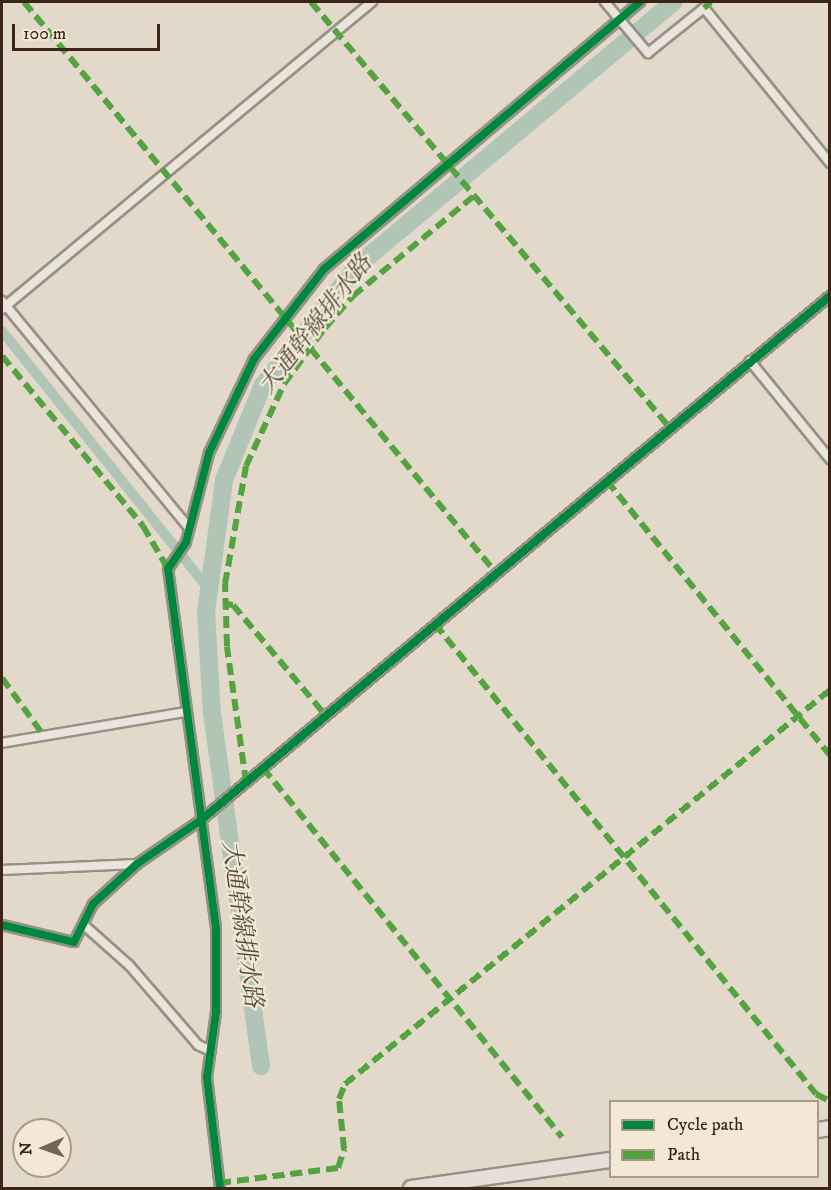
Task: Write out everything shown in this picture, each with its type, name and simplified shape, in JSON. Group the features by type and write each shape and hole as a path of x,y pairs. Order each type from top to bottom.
{"main road":[{"path":"411,1188 609,1160"}],"street":[{"path":"189,528 3,305 372,2"},
{"path":"605,2 620,23 648,53 704,8 830,163"},
{"path":"220,1188 207,1077 211,1051 216,928 204,817 186,712 169,580 172,563 186,542 227,406 282,316 324,269 620,23 640,2"},
{"path":"2,925 74,942 85,926 93,904 137,864 204,817 830,296"},
{"path":"750,361 830,459"},
{"path":"2,743 186,712"},
{"path":"2,870 137,864"},
{"path":"85,926 129,965 198,1045 211,1051"}],"waterway":[{"name":"大通幹線排水路","path":"261,1066 212,715 206,612 224,480 263,385 358,265 674,2"},
{"path":"2,331 209,589"}],"marked path":[{"path":"24,2 497,574"},
{"path":"311,2 670,428"},
{"path":"704,8 711,2"},
{"path":"246,782 227,646 225,584 246,466 284,384 325,328 353,296 475,195"},
{"path":"2,356 143,526 168,569"},
{"path":"607,481 830,755"},
{"path":"226,604 233,605 326,716"},
{"path":"435,624 816,1094 830,1101"},
{"path":"2,678 44,736"},
{"path":"219,1183 338,1168 344,1149 339,1099 345,1084 830,690"},
{"path":"263,768 562,1137"}],"cycle path":[{"path":"220,1188 207,1077 216,1012 216,928 168,569 186,542 209,453 254,359 324,269 640,2"},
{"path":"2,925 74,942 93,904 137,864 201,820 830,296"}]}
